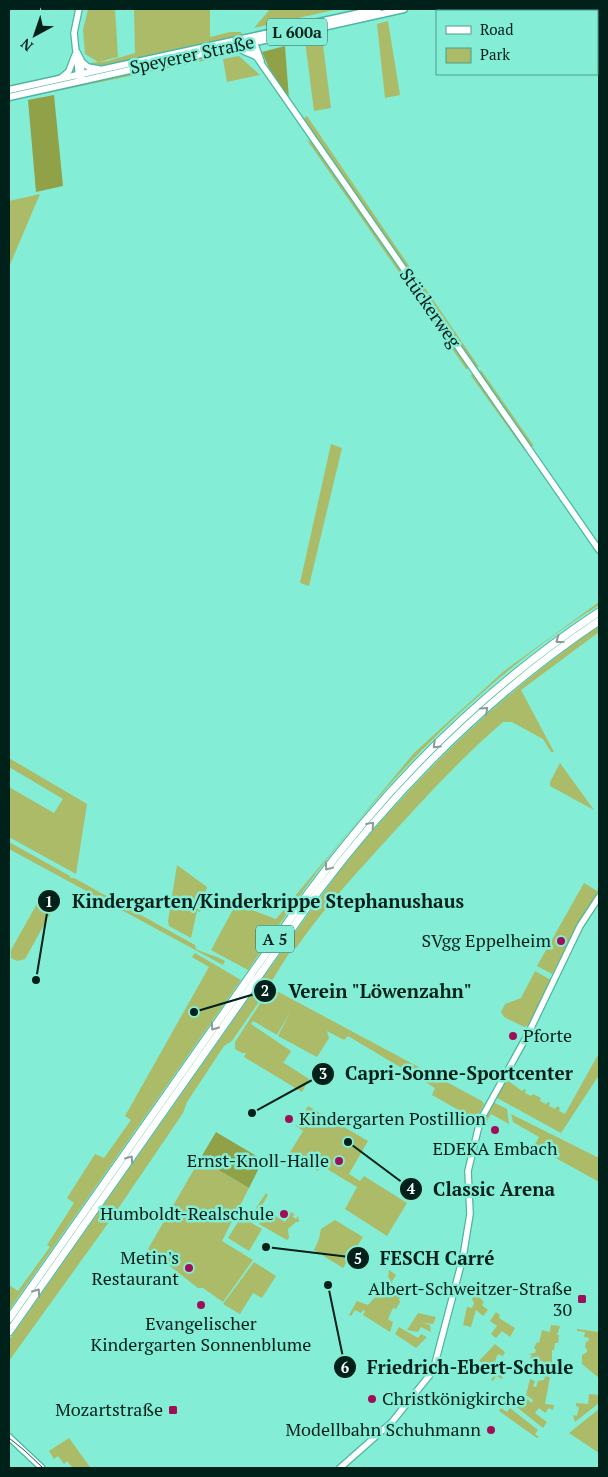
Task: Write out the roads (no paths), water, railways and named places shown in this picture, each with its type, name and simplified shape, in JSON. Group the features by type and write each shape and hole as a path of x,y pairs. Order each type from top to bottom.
{"highway":[{"name":"A 5","path":"9,1319 309,892 359,828 428,753 475,708 544,651 599,612"},
{"name":"A 5","path":"9,1332 301,916 365,832 433,759 480,713 543,662 599,621"}],"main road":[{"name":"Speyerer Straße","path":"9,90 61,78 80,77 232,46 378,9"},
{"name":"Speyerer Straße","path":"9,97 102,70 404,9"}],"street":[{"path":"79,9 74,29 74,46 80,77"},
{"name":"Stückerweg","path":"251,40 256,56 262,65 599,550"},
{"name":"Stückerweg","path":"251,40 262,65"},
{"path":"74,46 81,60 88,67 102,70"},
{"path":"232,46 256,56"},
{"path":"61,78 69,71 75,54"},
{"path":"80,77 81,60"},
{"path":"340,1468 392,1422 433,1371 464,1253 470,1214 468,1171 479,1124 529,1032 582,924 599,897"},
{"path":"9,1437 42,1468"},
{"path":"9,1442 24,1450"}],"tram line":[{"path":"9,1438 43,1468"}],"place":[{"name":"SVgg Eppelheim","path":"561,941"},
{"name":"Kindergarten/Kinderkrippe Stephanushaus","path":"36,980"},
{"name":"Verein \"Löwenzahn\"","path":"194,1012"},
{"name":"Pforte","path":"513,1036"},
{"name":"Capri-Sonne-Sportcenter","path":"252,1113"},
{"name":"Kindergarten Postillion","path":"289,1119"},
{"name":"EDEKA Embach","path":"495,1130"},
{"name":"Classic Arena","path":"348,1142"},
{"name":"Ernst-Knoll-Halle","path":"339,1161"},
{"name":"Humboldt-Realschule","path":"284,1214"},
{"name":"FESCH Carré","path":"266,1247"},
{"name":"Metin's Restaurant","path":"189,1268"},
{"name":"Friedrich-Ebert-Schule","path":"328,1285"},
{"name":"Albert-Schweitzer-Straße 30","path":"582,1299"},
{"name":"Evangelischer Kindergarten Sonnenblume","path":"201,1305"},
{"name":"Christkönigkirche","path":"372,1399"},
{"name":"Mozartstraße","path":"173,1410"},
{"name":"Modellbahn Schuhmann","path":"491,1430"}]}
